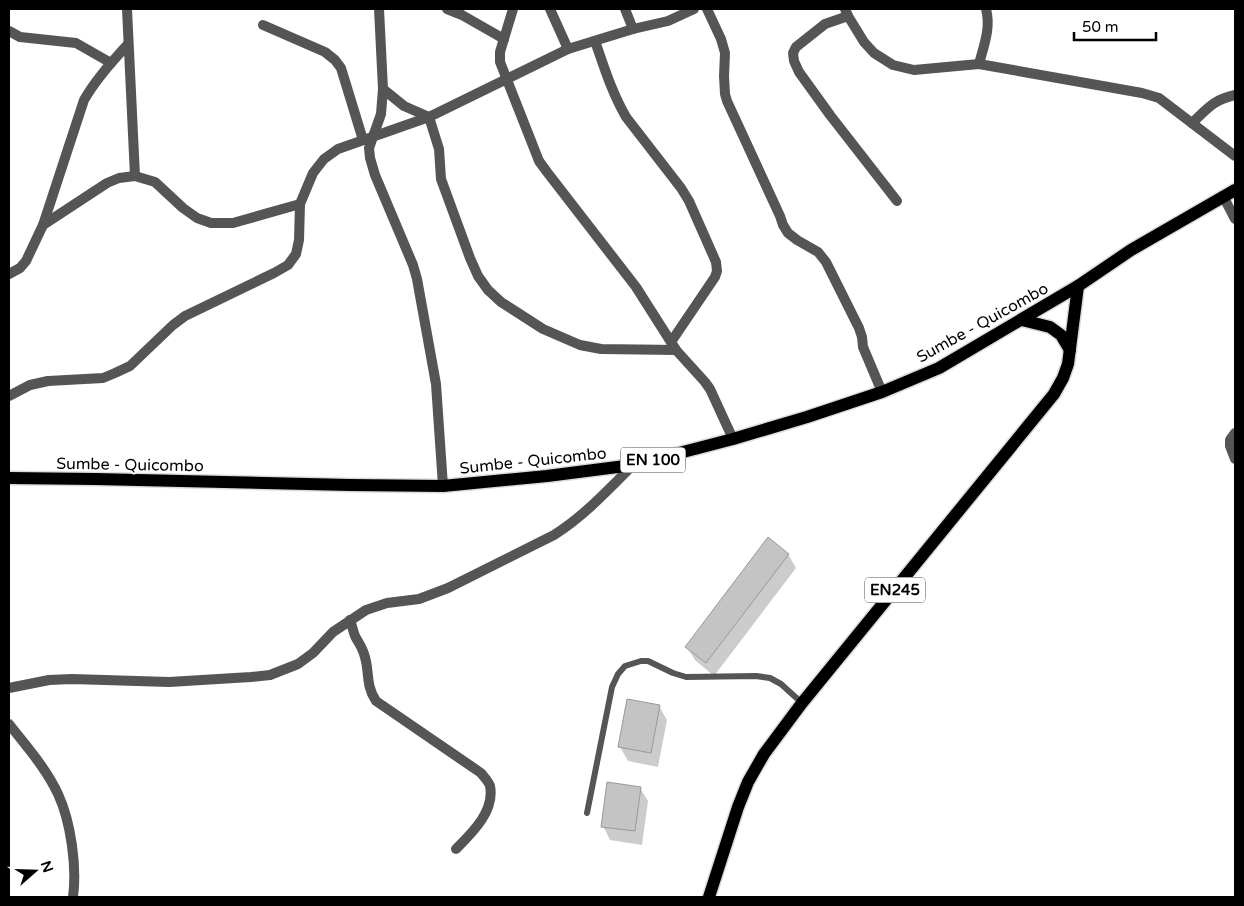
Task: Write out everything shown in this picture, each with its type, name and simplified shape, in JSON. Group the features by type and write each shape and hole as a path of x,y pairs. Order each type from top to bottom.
{"main road":[{"name":"Sumbe - Quicombo","path":"9,478 443,486 633,466 807,417 882,392 939,368 1078,286 1131,250 1235,190"},
{"name":"EN245","path":"709,897 748,782 764,754 802,703 1054,394 1068,364 1078,286"},
{"path":"1022,320 1050,327 1061,335 1070,350"}],"street":[{"path":"127,9 136,176"},
{"path":"367,138 381,114 383,89 379,9"},
{"path":"447,9 462,15 504,39"},
{"path":"514,9 500,52 500,62 543,167 636,287 673,346 710,389 733,439"},
{"path":"550,9 568,49"},
{"path":"625,9 633,29"},
{"path":"9,396 48,380 103,378 130,366 186,316 288,265 296,254 299,240 300,204 313,172 324,159 338,149 429,117 568,49 633,29 668,21 694,9"},
{"path":"707,9 721,39 725,53 726,101 783,225 788,233 818,252 826,262 859,328 863,347 882,392"},
{"path":"979,64 987,34 986,9"},
{"path":"897,201 830,115 799,72 794,61 793,53 796,47 825,24 846,12 864,42 874,54 893,65 914,70 979,64 1159,98 1235,156"},
{"path":"263,25 325,52 341,68 367,138 375,175 413,265 417,279 436,384 443,486"},
{"path":"9,32 20,36 76,43 111,63"},
{"path":"595,41 611,89 619,105 689,201 716,262 716,277 673,346"},
{"path":"9,274 20,268 26,261 43,225 84,100 90,89 128,44"},
{"path":"383,89 404,106 429,117 439,149 441,179 470,258 478,276 500,302 543,329 580,344 602,349 673,346"},
{"path":"1192,124 1214,103 1235,95"},
{"path":"43,225 107,182 136,176 155,182 183,208 197,218 211,223 233,223 300,204"},
{"path":"1223,196 1235,219"},
{"path":"1235,433 1230,440 1230,446 1235,459"},
{"path":"9,688 64,679 169,682 251,678 270,675 298,664 313,653 333,632 366,610 387,603 432,595 554,535 594,505 633,466"},
{"path":"350,620 364,653 369,687 376,701 481,773 490,785 490,802 480,825 456,849"},
{"path":"9,724 44,770 58,794 67,821 73,856 73,897"}],"lane":[{"path":"587,813 612,687 618,674 625,666 648,661 672,674 686,677 756,676 770,678 781,684 802,703"}],"building":[{"path":"768,537 789,554 706,663 685,647"},
{"path":"627,699 660,705 651,753 618,747"},
{"path":"607,782 641,787 635,831 601,827"}]}
